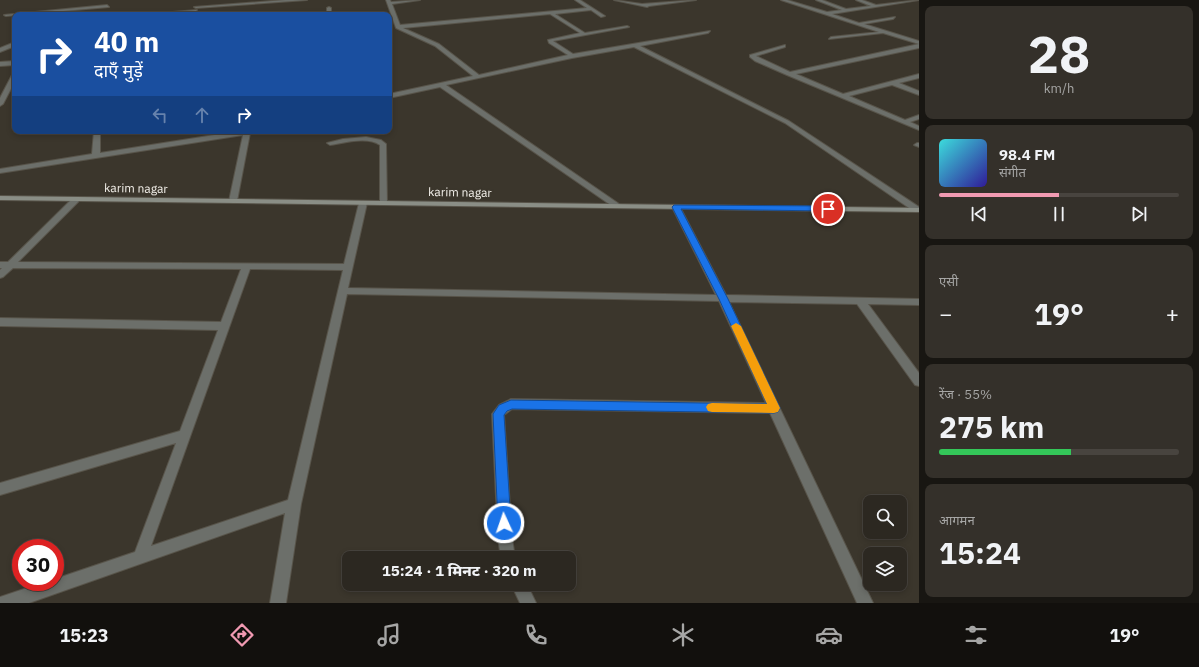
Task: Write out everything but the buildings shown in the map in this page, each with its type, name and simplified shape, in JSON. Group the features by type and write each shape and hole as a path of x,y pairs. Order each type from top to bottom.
{"street":[{"path":"49,12 107,8 108,0"},
{"path":"194,11 198,0"},
{"path":"179,12 305,0"},
{"path":"396,25 389,1 418,0"},
{"path":"577,0 603,16"},
{"path":"616,0 665,9"},
{"path":"642,5 694,0"},
{"path":"783,0 919,43"},
{"path":"818,0 847,10"},
{"path":"858,0 876,6"},
{"path":"825,13 918,0"},
{"path":"396,25 552,14 592,9"},
{"path":"552,14 584,34"},
{"path":"6,15 12,15"},
{"path":"858,23 893,18"},
{"path":"392,24 406,32 442,48 477,76"},
{"path":"572,56 550,40 627,27"},
{"path":"392,95 572,56 708,32"},
{"path":"831,38 886,32"},
{"path":"0,50 12,45"},
{"path":"635,45 788,122 919,210"},
{"path":"783,46 752,56 757,60 789,74 919,128"},
{"path":"789,74 919,46"},
{"path":"0,64 12,64"},
{"path":"843,96 919,76"},
{"path":"0,104 12,81"},
{"path":"893,83 919,93"},
{"path":"440,84 618,206"},
{"path":"904,122 919,117"},
{"path":"96,156 98,134"},
{"path":"0,171 232,134"},
{"path":"233,201 249,134"},
{"path":"330,142 372,139 381,141 383,144 384,203"},
{"name":"karim nagar","path":"0,198 919,210"},
{"path":"0,275 77,199"},
{"path":"278,603 294,504 363,203"},
{"path":"676,207 723,299 865,603"},
{"path":"0,265 349,267"},
{"path":"140,557 247,266"},
{"path":"343,291 919,302"},
{"path":"860,301 919,382"},
{"path":"0,322 225,326"},
{"path":"507,551 498,414 503,408 511,404 774,408"},
{"path":"0,489 185,435"},
{"path":"6,603 294,504"},
{"path":"522,591 528,603"}],"slow traffic":[{"path":"712,407 774,408 736,326"}],"route":[{"path":"504,523 498,414 503,408 511,404 774,408 723,299 676,207 828,209"}]}
